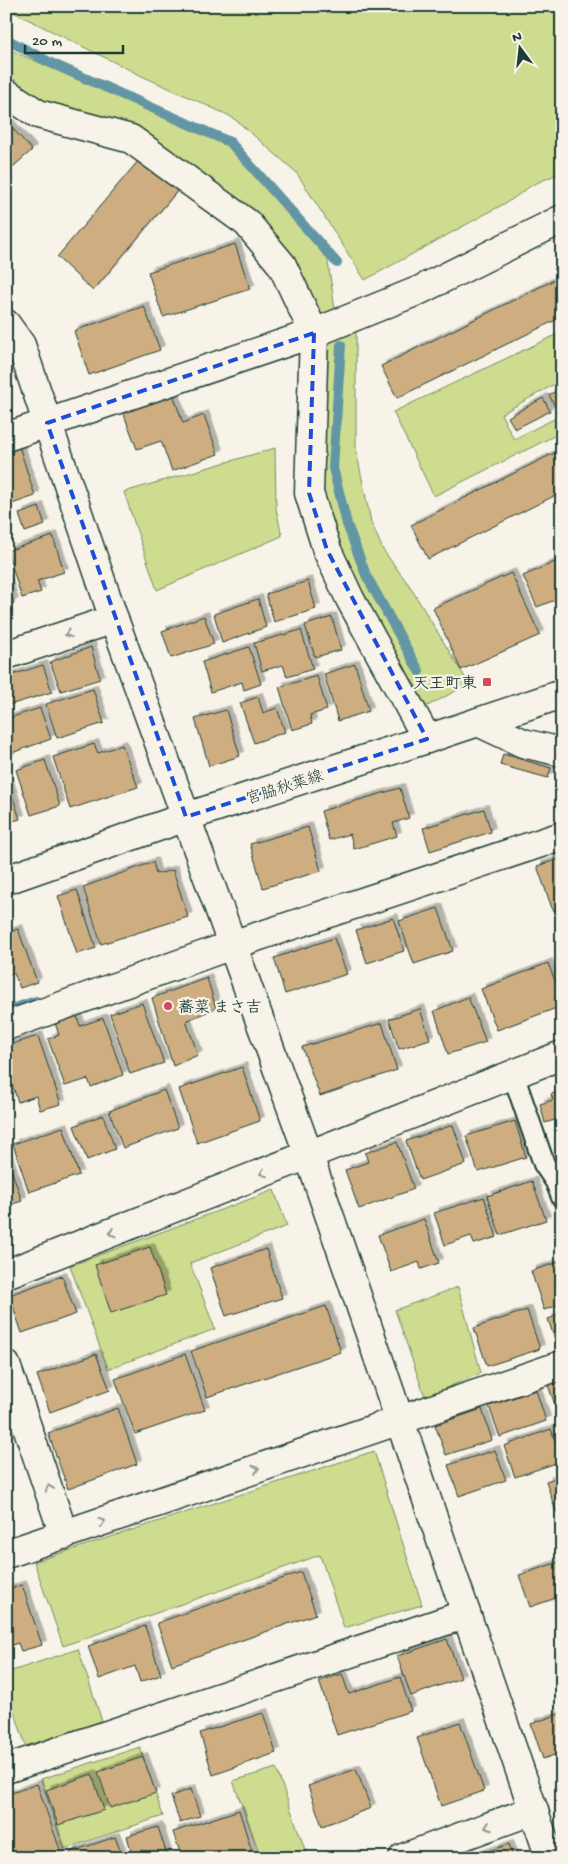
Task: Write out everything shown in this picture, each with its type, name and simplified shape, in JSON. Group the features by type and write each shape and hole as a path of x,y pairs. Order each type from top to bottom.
{"street":[{"path":"6,92 38,114 131,139 247,223 282,265 314,333 309,493 326,550 350,599 428,740"},
{"path":"6,437 314,333 420,290 562,219"},
{"path":"6,324 21,345 114,619 309,1156 550,1858"},
{"path":"6,655 114,619"},
{"name":"宮脇秋葉線","path":"6,880 186,817 428,740 562,694"},
{"path":"478,722 523,743 562,752"},
{"path":"6,1026 232,945 562,836"},
{"path":"6,1274 562,1055"},
{"path":"6,1365 64,1534"},
{"path":"6,1554 562,1365"},
{"path":"6,1769 466,1614"},
{"path":"403,1858 534,1810"}],"lane":[{"path":"513,1074 544,1164 556,1182 562,1197"}],"highlighted area":[{"path":"314,333 309,493 327,550 427,739 186,817 47,423"}],"green space":[{"path":"9,6 562,6 562,172 532,185 511,200 365,280 296,172 237,121 15,13"},
{"path":"6,48 227,146 276,198 325,242 335,309 308,320 293,258 257,212 132,125 43,101 6,75"},
{"path":"356,329 356,450 371,522 383,550 409,585 469,684 420,710 327,550 313,460 314,342"},
{"path":"562,332 562,380 501,414 514,439 562,415 562,432 434,496 393,412"},
{"path":"275,448 276,509 282,536 157,590 124,492"},
{"path":"274,1190 287,1226 190,1263 215,1329 108,1369 70,1266"},
{"path":"458,1287 481,1373 425,1397 395,1310"},
{"path":"374,1451 422,1605 344,1628 320,1555 63,1646 34,1562"},
{"path":"78,1649 102,1721 26,1746 6,1687 6,1673"},
{"path":"140,1747 163,1816 64,1849 41,1779"},
{"path":"276,1768 308,1858 261,1858 233,1781"}],"building":[{"path":"6,121 32,150 6,173"},
{"path":"139,160 178,190 93,291 57,257"},
{"path":"235,244 250,289 163,317 148,272"},
{"path":"562,276 562,317 397,398 381,366"},
{"path":"144,306 160,350 89,375 74,331"},
{"path":"562,388 562,408 557,410 549,395"},
{"path":"173,394 183,423 204,415 218,454 172,471 161,441 137,449 123,412"},
{"path":"543,398 550,411 515,429 508,417"},
{"path":"19,446 35,496 6,506 6,451"},
{"path":"562,449 562,492 428,559 411,525"},
{"path":"39,507 45,525 25,532 19,514"},
{"path":"53,536 64,572 37,581 41,592 22,598 7,551"},
{"path":"562,559 562,602 560,598 537,607 523,576"},
{"path":"511,573 540,635 461,670 433,608"},
{"path":"6,578 14,603 6,606"},
{"path":"308,581 316,609 274,622 266,594"},
{"path":"258,599 266,627 222,643 214,614"},
{"path":"204,616 214,644 171,658 162,631"},
{"path":"332,617 341,650 315,657 305,625"},
{"path":"301,630 313,669 287,677 283,665 262,671 254,643"},
{"path":"91,647 100,679 61,691 50,662"},
{"path":"249,647 261,684 244,690 242,682 211,692 202,662"},
{"path":"355,664 369,711 338,721 324,674"},
{"path":"43,665 52,692 6,706 6,677"},
{"path":"317,676 327,710 310,715 312,724 292,730 279,687"},
{"path":"93,689 104,723 57,738 46,704"},
{"path":"258,697 263,713 277,708 285,732 254,743 240,703"},
{"path":"40,708 51,739 6,755 6,719"},
{"path":"226,710 240,756 209,766 195,719"},
{"path":"94,744 98,753 122,745 138,787 70,809 53,757"},
{"path":"503,754 551,768 548,778 500,765"},
{"path":"45,760 60,806 31,815 16,770"},
{"path":"6,776 20,819 6,823"},
{"path":"400,788 409,818 393,823 397,836 354,849 350,834 329,840 321,811"},
{"path":"484,809 491,832 430,851 423,828"},
{"path":"308,827 321,871 263,888 250,844"},
{"path":"562,858 562,908 553,911 537,866"},
{"path":"153,862 156,874 173,870 188,917 101,944 83,887"},
{"path":"77,890 96,948 77,954 58,896"},
{"path":"438,908 453,951 414,964 399,921"},
{"path":"393,918 404,951 367,963 356,930"},
{"path":"18,929 37,982 20,988 14,973 6,976 6,930 7,933"},
{"path":"334,938 347,974 285,994 274,958"},
{"path":"548,963 562,999 562,1006 497,1030 481,989"},
{"path":"207,978 216,1008 186,1021 198,1055 173,1066 152,998"},
{"path":"468,997 486,1042 448,1054 434,1011"},
{"path":"142,1003 164,1063 130,1074 110,1014"},
{"path":"420,1009 430,1039 399,1049 389,1019"},
{"path":"77,1016 80,1026 103,1018 123,1075 91,1087 88,1079 65,1086 48,1039 59,1035 55,1023"},
{"path":"382,1023 397,1070 320,1096 302,1047"},
{"path":"38,1036 61,1104 40,1110 36,1096 18,1102 6,1066 6,1046"},
{"path":"242,1067 260,1121 197,1143 179,1089"},
{"path":"164,1090 178,1128 123,1148 109,1111"},
{"path":"562,1091 561,1128 558,1119 545,1123 540,1104 553,1100 551,1094"},
{"path":"103,1115 115,1149 87,1160 74,1126"},
{"path":"515,1121 526,1157 478,1172 466,1136"},
{"path":"453,1125 466,1164 420,1180 406,1141"},
{"path":"63,1127 79,1175 29,1192 13,1144"},
{"path":"397,1142 414,1189 359,1209 345,1170 368,1162 365,1153"},
{"path":"6,1154 22,1201 6,1206"},
{"path":"532,1181 546,1220 500,1235 487,1196"},
{"path":"484,1197 497,1237 474,1244 471,1236 445,1245 434,1213"},
{"path":"424,1219 439,1263 421,1269 419,1262 391,1272 378,1235"},
{"path":"150,1247 166,1295 111,1313 95,1265"},
{"path":"266,1249 282,1298 226,1316 210,1268"},
{"path":"562,1261 562,1304 544,1310 531,1271"},
{"path":"62,1276 76,1314 22,1333 9,1295"},
{"path":"326,1306 341,1352 207,1397 191,1351"},
{"path":"527,1310 540,1349 487,1366 474,1328"},
{"path":"562,1314 562,1341 556,1343 548,1319"},
{"path":"96,1354 110,1390 50,1412 37,1375"},
{"path":"185,1354 205,1410 135,1434 115,1379"},
{"path":"562,1380 562,1415 559,1416 548,1385"},
{"path":"536,1390 546,1421 500,1437 489,1406"},
{"path":"118,1408 137,1464 68,1489 48,1433"},
{"path":"482,1409 492,1440 446,1455 435,1425"},
{"path":"551,1429 562,1461 515,1477 504,1446"},
{"path":"495,1450 506,1480 459,1496 448,1465"},
{"path":"562,1476 562,1510 556,1512 546,1481"},
{"path":"562,1561 562,1596 530,1607 519,1575"},
{"path":"301,1572 316,1614 172,1665 157,1623"},
{"path":"22,1585 42,1645 21,1651 18,1643 6,1647 6,1590"},
{"path":"145,1626 161,1675 140,1682 135,1666 99,1679 88,1646"},
{"path":"447,1639 461,1678 411,1696 397,1656"},
{"path":"342,1674 349,1694 400,1677 411,1711 337,1735 319,1681"},
{"path":"263,1713 276,1753 213,1775 200,1733"},
{"path":"562,1713 562,1752 543,1759 531,1724"},
{"path":"460,1722 484,1791 441,1806 417,1738"},
{"path":"143,1757 156,1793 110,1808 98,1772"},
{"path":"356,1769 371,1808 322,1826 308,1786"},
{"path":"92,1774 104,1810 58,1825 46,1790"},
{"path":"37,1784 63,1858 13,1858 6,1838 6,1795"},
{"path":"191,1789 200,1816 180,1823 171,1796"},
{"path":"239,1810 253,1855 244,1858 182,1858 173,1832"},
{"path":"158,1827 168,1858 133,1858 127,1836"},
{"path":"115,1837 123,1858 72,1858 70,1852"},
{"path":"509,1844 513,1858 469,1858"}],"waterway":[{"path":"6,39 51,63 230,142 337,263"},
{"path":"341,345 333,468 347,524 366,575 419,671"},
{"path":"6,1011 36,1001"}],"place":[{"name":"天王町東","path":"487,682"},
{"name":"蕎菜 まさ吉","path":"168,1006"}]}
